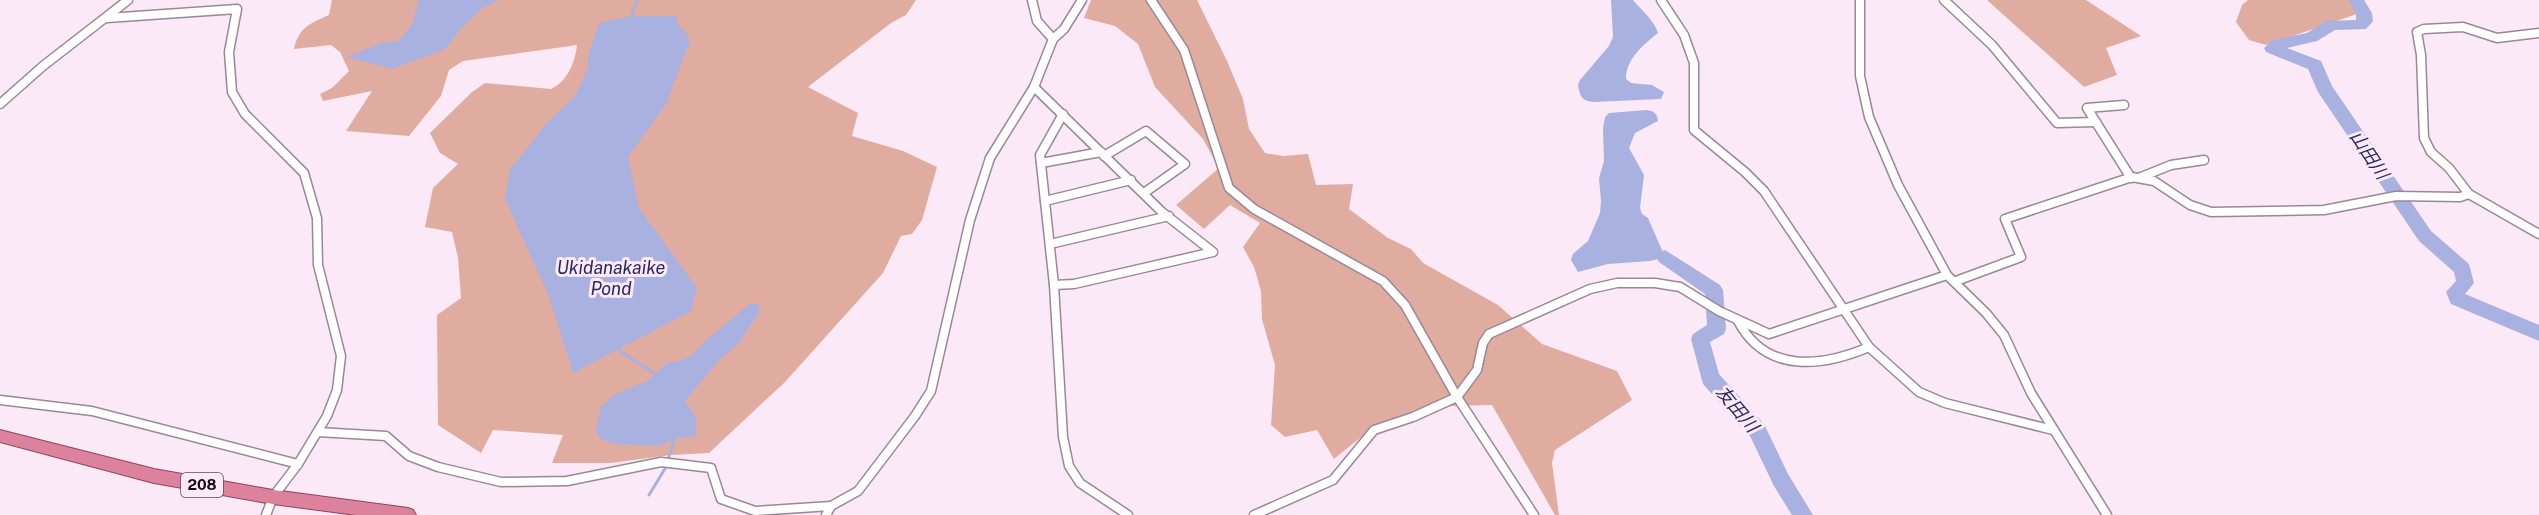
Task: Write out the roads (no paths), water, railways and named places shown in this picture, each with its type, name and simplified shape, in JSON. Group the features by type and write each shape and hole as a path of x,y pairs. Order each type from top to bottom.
{"highway":[{"name":"208","path":"0,436 154,476 273,498 408,515"}],"street":[{"path":"0,104 43,66 128,0"},
{"path":"243,0 237,9 229,52 232,92 245,114 304,173 317,218 318,265 341,356 337,390 327,416 298,464 273,498 266,515"},
{"path":"1032,0 1037,21 1053,39"},
{"path":"318,432 386,436 409,456 438,467 501,482 567,481 661,462 711,468 722,499 755,512 829,511 858,491 915,416 931,391 981,180 990,158 1034,87 1053,39 1064,29 1082,0"},
{"path":"1151,0 1184,50 1229,188 1240,200 1254,209 1383,281 1405,305 1457,397 1534,515"},
{"path":"1661,0 1684,35 1694,63 1694,130 1745,172 1764,191 1869,347 1919,392 1945,403 2054,430"},
{"path":"1860,0 1860,76 1869,117 1898,185 1947,275 1956,281 2004,335 2031,393 2107,515"},
{"path":"1944,0 1992,45 2057,123 2096,122"},
{"path":"107,18 237,9"},
{"path":"2539,33 2497,38 2463,27 2424,29 2417,32 2421,55 2424,138 2431,152 2449,168 2469,194 2539,234"},
{"path":"1034,87 1162,212 1213,252 1074,284 1054,285"},
{"path":"2124,105 2087,108 2131,178"},
{"path":"1063,114 1040,155 1054,285 1063,437 1070,466 1080,483 1128,515"},
{"path":"1041,164 1102,154 1146,131 1185,164 1144,193"},
{"path":"2141,177 2171,165 2204,160"},
{"path":"1956,281 2021,257 2005,219 2131,178 2153,178 2194,208 2211,212 2324,210 2400,196 2460,197 2469,194"},
{"path":"1045,201 1131,180"},
{"path":"1050,244 1169,216"},
{"path":"1254,515 1333,480 1344,471 1366,437 1374,430 1413,417 1457,397 1477,370 1485,337 1498,329 1590,289 1617,283 1655,283 1680,287 1719,311 1769,334 1947,275"},
{"path":"1738,321 1743,333 1761,347 1782,358 1800,362 1838,359 1869,347"},
{"path":"0,400 92,411 298,464"}],"water":[{"path":"419,0 498,0 481,9 445,49 392,69 347,57 380,43 399,41 412,24"},
{"path":"1611,0 1633,0 1656,28 1658,33 1632,59 1626,79 1631,83 1652,85 1664,92 1661,99 1594,102 1587,101 1581,95 1578,85 1580,80 1609,46 1613,37"},
{"name":"Ukidanakaike Pond","path":"631,16 677,16 678,25 686,32 690,41 666,104 628,157 639,208 697,288 691,311 573,373 548,294 505,199 510,169 547,123 575,96 588,68 588,56 599,23"},
{"path":"1646,110 1655,113 1658,121 1635,133 1629,148 1644,175 1640,208 1642,214 1648,218 1665,257 1650,261 1608,264 1578,272 1571,260 1573,254 1588,241 1600,213 1599,178 1604,161 1605,117 1609,113"},
{"path":"752,302 758,305 760,311 738,344 718,361 685,401 696,418 696,436 677,438 658,446 613,444 598,437 596,429 601,407 614,395 649,380 668,362 676,362 692,355 705,341"}],"waterway":[{"path":"631,18 637,0"},
{"name":"山田川","path":"2356,0 2364,13 2365,21 2360,25 2332,25 2311,37 2279,44 2272,48 2315,65 2324,88 2425,236 2463,269 2465,283 2455,292 2458,299 2539,333"},
{"name":"友田川","path":"1665,257 1714,290 1717,329 1700,339 1710,378 1757,430 1781,480 1803,515"},
{"path":"618,346 618,350 657,375"},
{"path":"649,495 666,467 675,436"}]}
